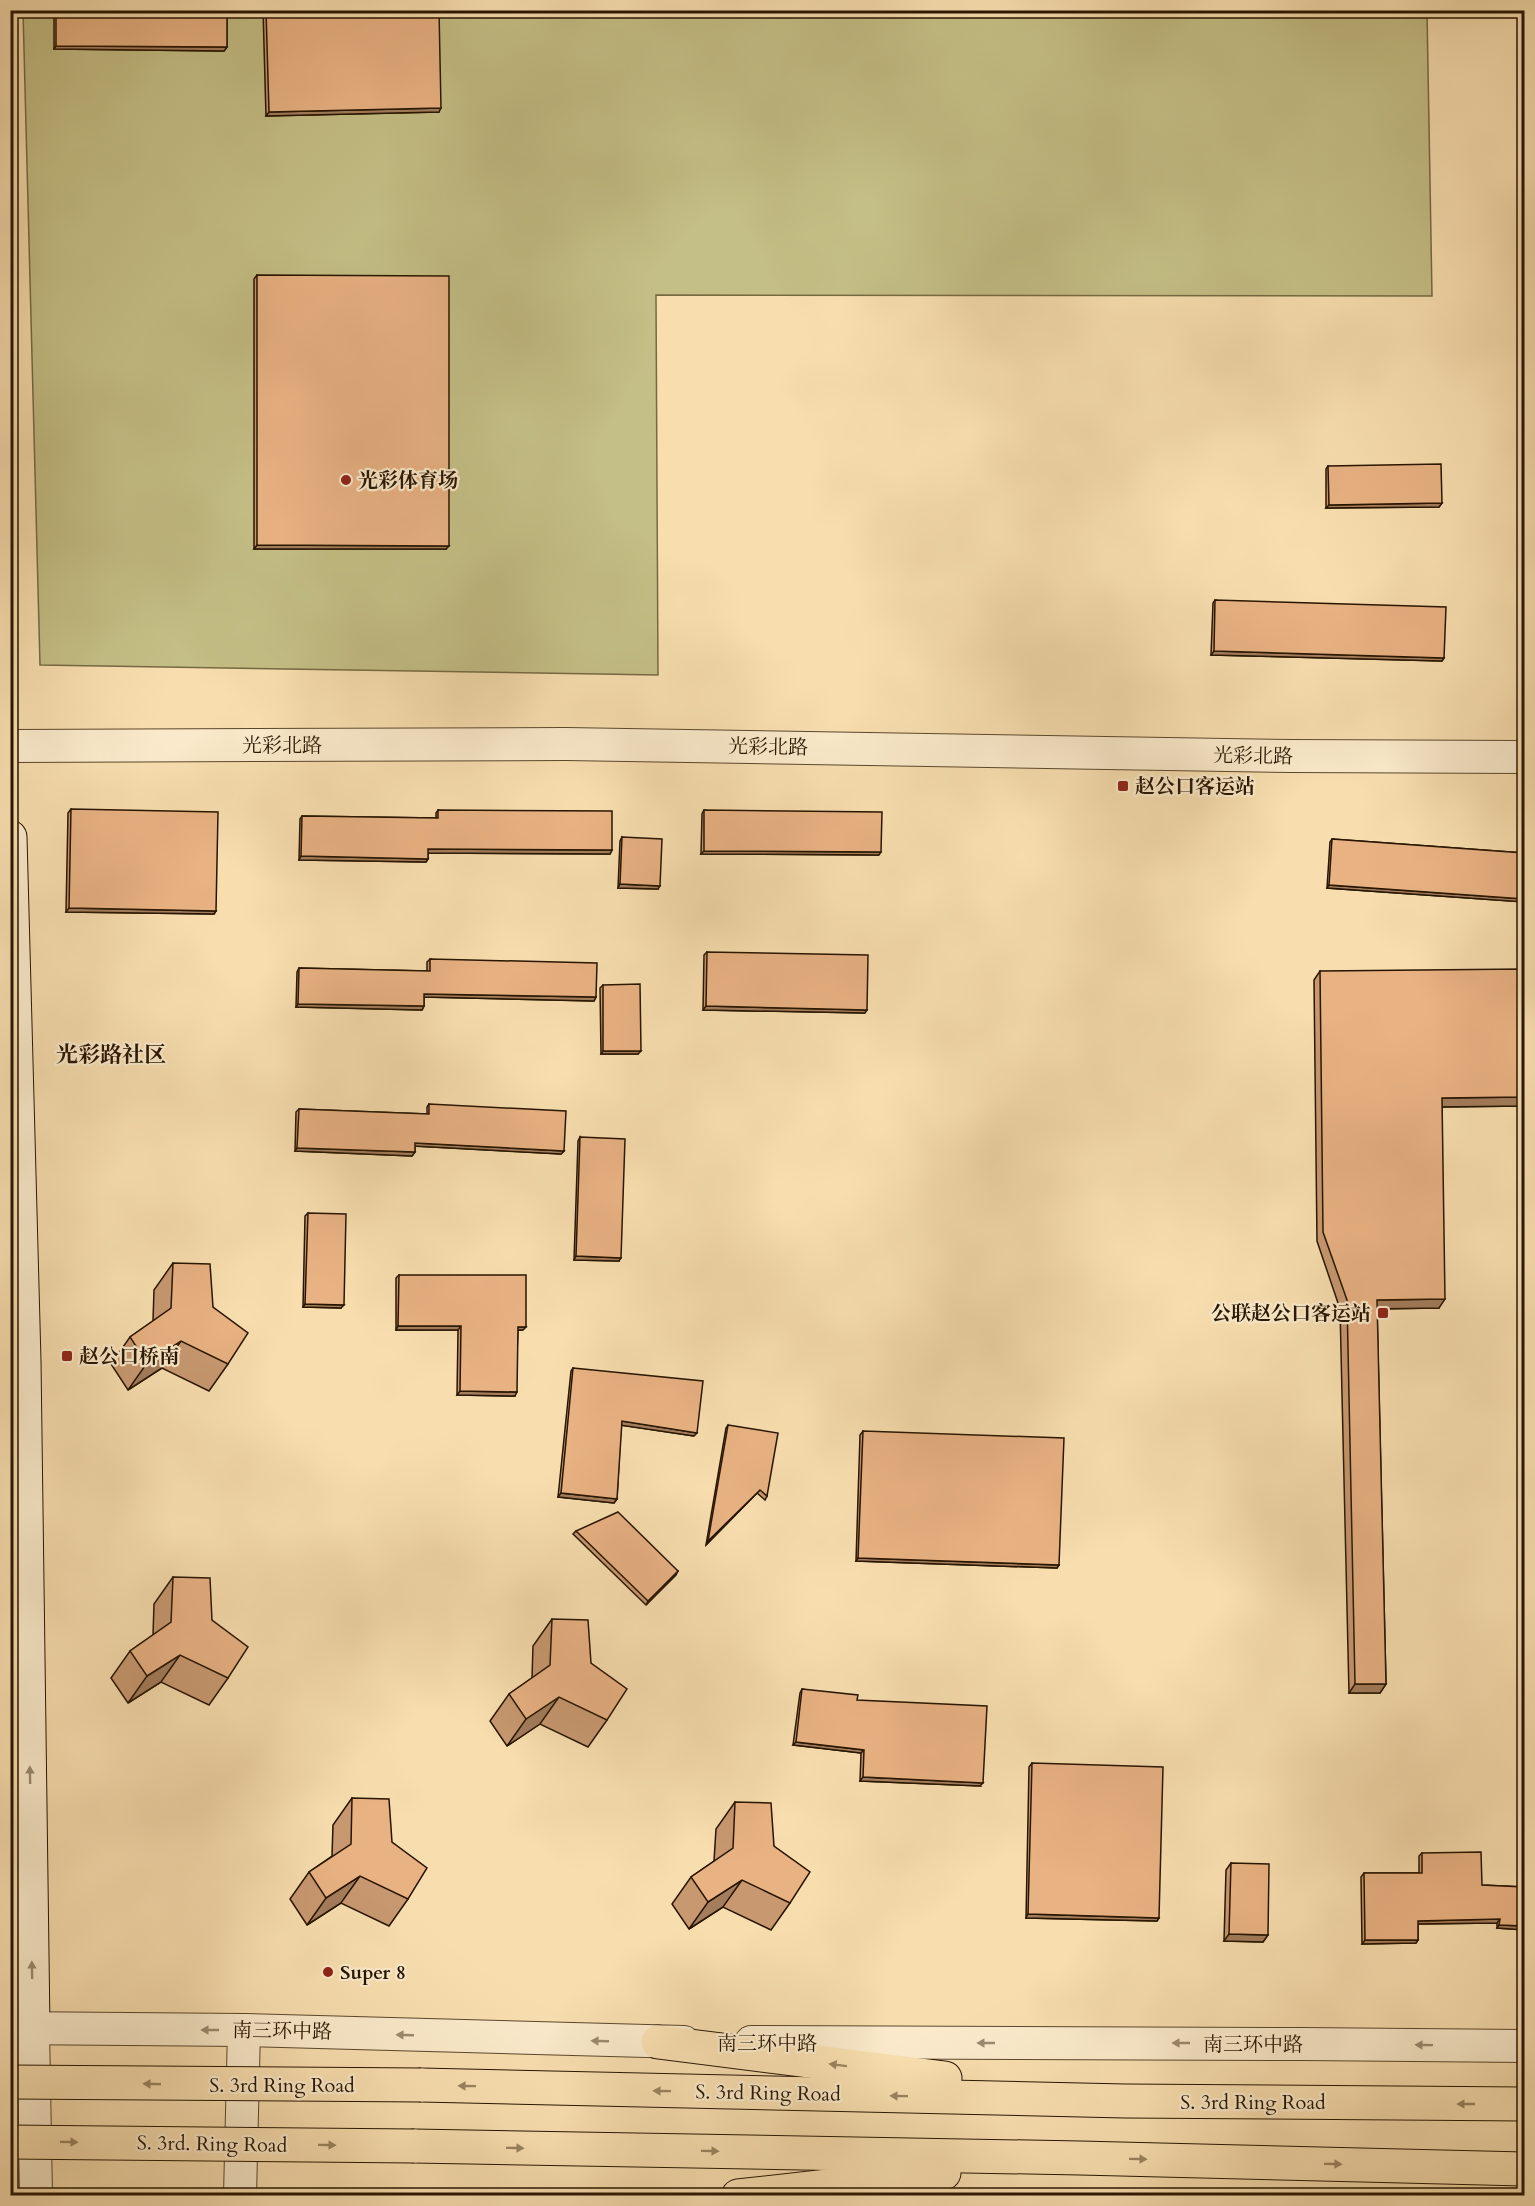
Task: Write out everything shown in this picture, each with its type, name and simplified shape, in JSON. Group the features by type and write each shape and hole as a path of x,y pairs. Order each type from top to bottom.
{"highway":[{"path":"658,2042 1125,2101"},
{"name":"S. 3rd Ring Road","path":"10,2082 421,2085 1125,2101 1524,2104"},
{"name":"S. 3rd. Ring Road","path":"10,2142 414,2146 1080,2158"},
{"path":"738,2196 1080,2158 1524,2169"}],"main road":[{"path":"10,837 24,1361 22,2028"}],"street":[{"name":"光彩北路","path":"10,746 567,744 1292,756 1524,757"},
{"name":"南三环中路","path":"22,2028 244,2030 658,2042 1279,2043 1524,2046"},
{"path":"22,2028 36,2196"},
{"path":"240,2196 244,2030"}],"shaded area":[{"name":"光彩体育场","path":"23,11 1427,11 1432,296 656,295 658,675 40,665"}],"building":[{"path":"56,10 227,10 227,47 56,46"},
{"path":"266,10 439,10 441,108 269,112"},
{"path":"257,275 449,276 449,546 257,545"},
{"path":"1441,464 1442,503 1329,505 1328,466"},
{"path":"1215,600 1446,607 1444,658 1214,651"},
{"path":"71,809 218,812 216,911 69,908"},
{"path":"438,810 612,811 612,850 428,849 428,859 301,856 302,816 438,818"},
{"path":"704,810 882,812 881,852 704,851"},
{"path":"622,837 662,839 660,886 620,884"},
{"path":"1332,839 1524,853 1524,899 1329,885"},
{"path":"707,952 868,955 867,1010 706,1006"},
{"path":"430,959 597,963 596,997 424,994 424,1006 298,1004 299,968 430,971"},
{"path":"1524,969 1524,1097 1442,1098 1445,1299 1377,1300 1386,1684 1355,1684 1347,1300 1323,1232 1320,971"},
{"path":"640,984 641,1051 603,1051 603,985"},
{"path":"429,1104 566,1111 564,1151 415,1143 415,1152 297,1148 299,1109 429,1114"},
{"path":"580,1137 625,1139 621,1258 576,1256"},
{"path":"308,1213 346,1214 344,1305 305,1304"},
{"path":"173,1263 210,1264 213,1307 248,1333 228,1364 181,1341 147,1363 130,1337 171,1308"},
{"path":"399,1275 526,1275 526,1327 518,1327 517,1392 460,1391 461,1326 398,1326"},
{"path":"573,1368 703,1381 697,1433 622,1421 617,1499 561,1493"},
{"path":"728,1425 778,1433 767,1496 760,1490 708,1541"},
{"path":"863,1431 1064,1438 1059,1565 858,1558"},
{"path":"618,1512 678,1571 648,1601 576,1531"},
{"path":"173,1577 210,1578 212,1620 248,1647 228,1678 180,1655 147,1676 130,1651 171,1622"},
{"path":"552,1619 588,1620 591,1663 627,1689 607,1720 559,1697 526,1719 509,1694 550,1665"},
{"path":"802,1689 858,1695 857,1700 987,1706 983,1783 863,1777 864,1750 796,1742"},
{"path":"1032,1763 1163,1767 1159,1918 1028,1914"},
{"path":"352,1798 389,1799 392,1842 427,1868 408,1899 360,1876 326,1898 309,1872 351,1844"},
{"path":"735,1802 771,1803 774,1846 810,1872 790,1903 742,1880 708,1902 691,1877 733,1848"},
{"path":"1481,1852 1482,1885 1524,1887 1524,1926 1499,1925 1500,1919 1418,1921 1418,1940 1365,1940 1364,1873 1422,1873 1422,1853"},
{"path":"1231,1863 1269,1864 1268,1935 1229,1934"}],"place":[{"name":"光彩体育场","path":"346,480"},
{"name":"赵公口客运站","path":"1123,786"},
{"name":"公联赵公口客运站","path":"1383,1313"},
{"name":"赵公口桥南","path":"67,1356"},
{"name":"Super 8","path":"328,1972"}],"district":[{"name":"光彩路社区","path":"111,1055"}]}
